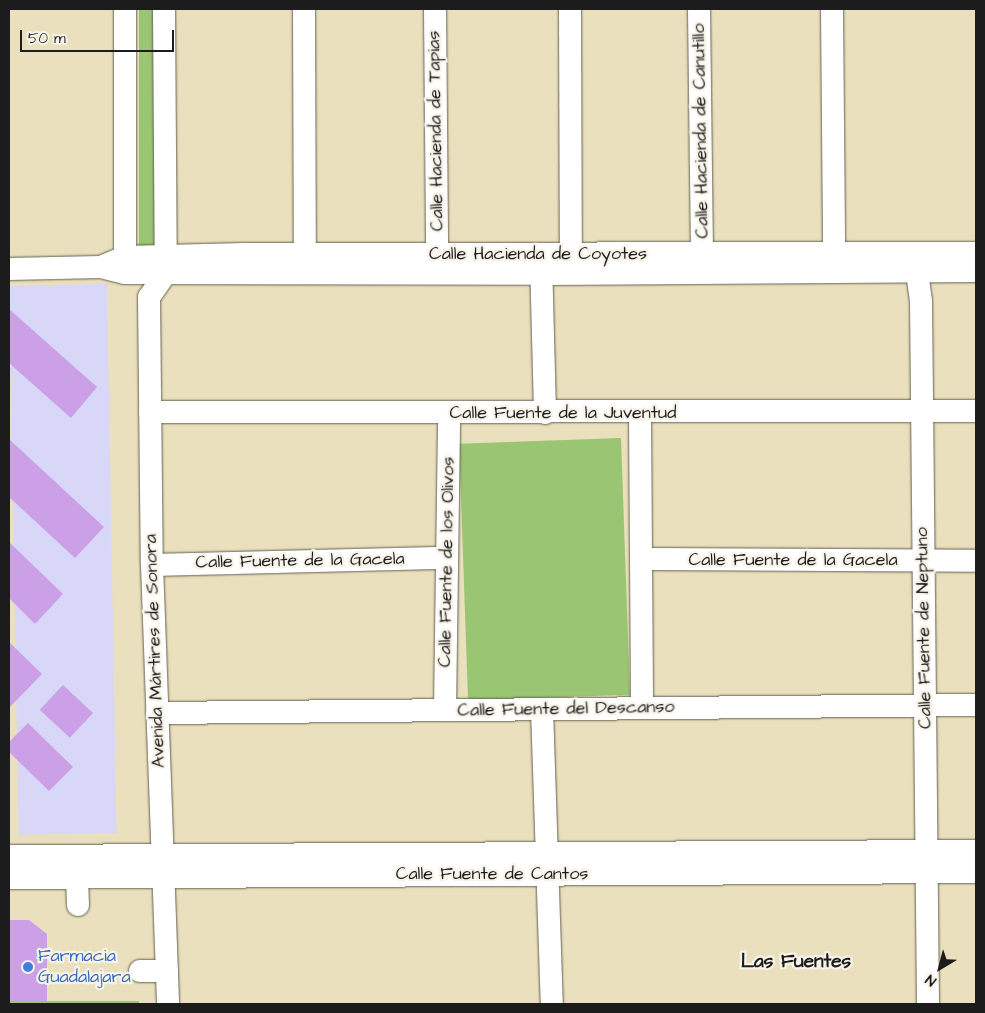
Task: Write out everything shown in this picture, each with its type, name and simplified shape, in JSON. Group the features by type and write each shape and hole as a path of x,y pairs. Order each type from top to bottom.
{"street":[{"path":"125,9 125,265 149,297 166,264 164,9"},
{"path":"304,9 305,254"},
{"name":"Calle Hacienda de Tapias","path":"434,9 437,254"},
{"path":"570,9 572,254"},
{"name":"Calle Hacienda de Canutillo","path":"699,9 702,254"},
{"path":"832,9 834,252"},
{"name":"Calle Hacienda de Coyotes","path":"166,264 305,254 437,254 541,264 572,254 834,252 976,271"},
{"name":"Calle Hacienda de Coyotes","path":"9,270 166,264 915,262 976,253"},
{"name":"Calle Fuente de Neptuno","path":"915,262 922,410 928,1004"},
{"path":"541,264 545,413"},
{"name":"Avenida Mártires de Sonora","path":"149,297 152,564 168,1004"},
{"name":"Calle Fuente de la Juventud","path":"150,412 640,414 976,411"},
{"name":"Calle Fuente de los Olivos","path":"445,710 449,413"},
{"path":"640,414 642,708"},
{"name":"Calle Fuente de la Gacela","path":"152,564 447,558"},
{"name":"Calle Fuente de la Gacela","path":"640,559 976,561"},
{"name":"Calle Fuente del Descanso","path":"157,713 976,705"},
{"path":"542,710 552,1004"},
{"name":"Calle Fuente de Cantos","path":"926,862 976,851"},
{"name":"Calle Fuente de Cantos","path":"9,856 162,865 926,862 976,872"},
{"name":"Calle Fuente de Cantos","path":"9,878 77,877 162,865"},
{"path":"77,877 78,905"},
{"path":"140,971 167,971"}],"shaded area":[{"path":"107,284 117,833 19,835 9,286"}],"green space":[{"path":"139,9 156,9 156,251 139,251"},
{"path":"621,438 630,695 468,700 459,444"},
{"path":"9,1001 139,1001 139,1004 9,1004"}],"building":[{"path":"9,309 97,387 71,418 9,363"},
{"path":"9,439 104,527 75,558 9,497"},
{"path":"9,542 63,594 35,624 9,598"},
{"path":"9,642 42,674 9,708"},
{"path":"63,685 93,713 70,738 40,710"},
{"path":"28,723 73,767 49,791 9,752 9,742"},
{"name":"Farmacia Guadalajara","path":"9,920 29,920 47,934 47,1001 9,1001"}],"place":[{"name":"Farmacia Guadalajara","path":"28,967"}],"district":[{"name":"Las Fuentes","path":"796,962"}]}
